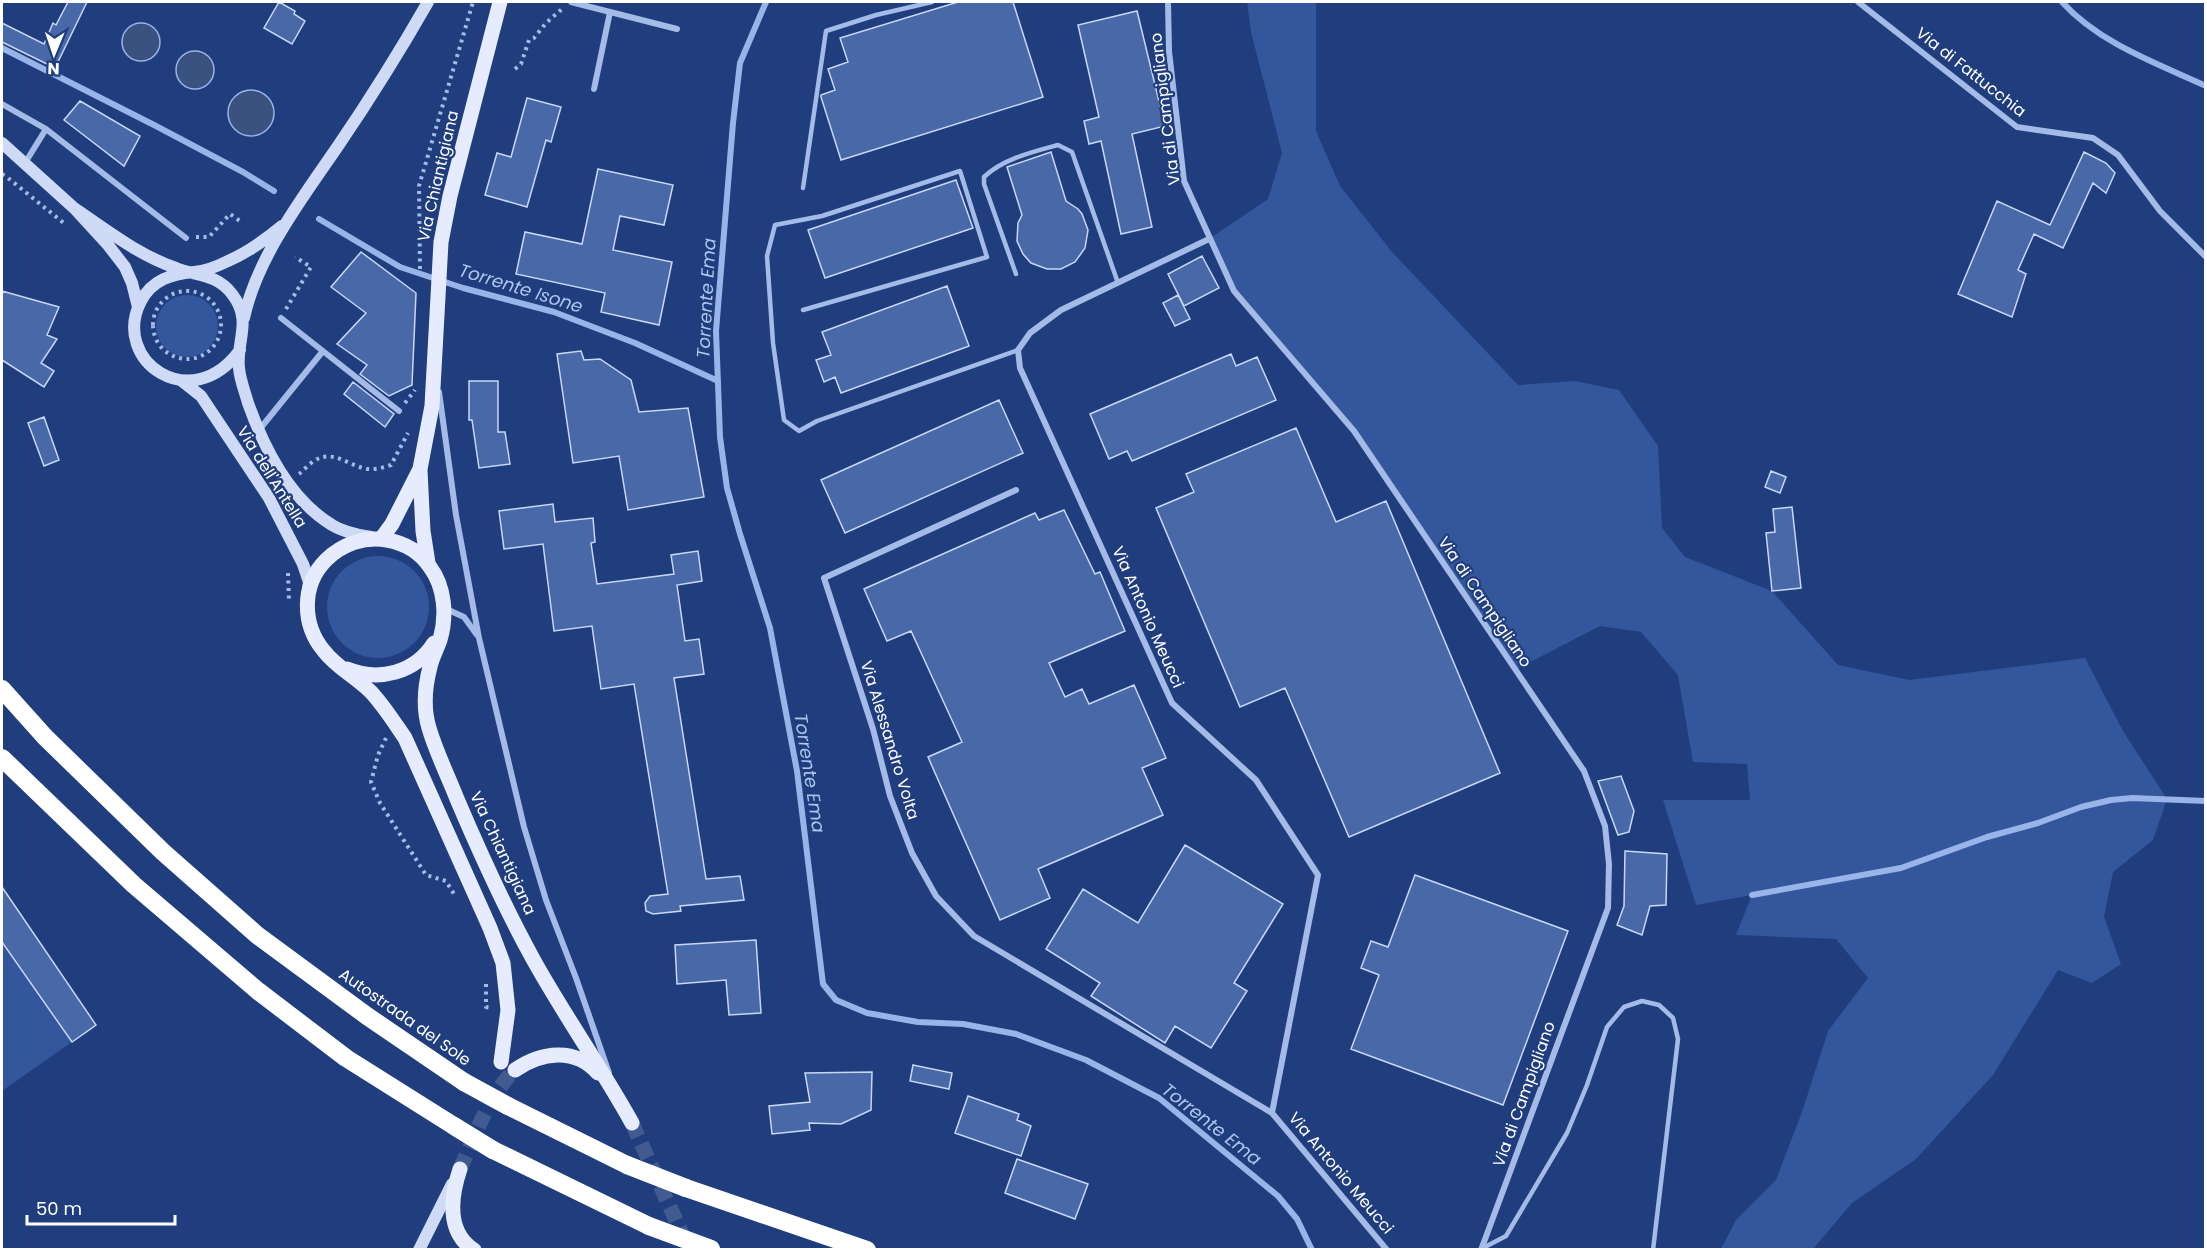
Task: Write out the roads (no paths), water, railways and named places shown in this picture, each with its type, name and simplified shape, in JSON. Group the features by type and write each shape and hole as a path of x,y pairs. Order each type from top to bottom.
{"highway":[{"name":"Autostrada del Sole","path":"2,690 45,737 163,852 257,935 367,1016 464,1082 627,1165 686,1188 867,1250"},
{"path":"2,758 134,885 258,991 346,1058 493,1150 649,1226 711,1250"}],"main road":[{"path":"243,321 247,304 285,222 392,66 428,2"},
{"name":"Via Chiantigiana","path":"428,563 423,531 420,469 430,420 435,363 438,265 450,196 500,2"},
{"name":"Via dell'Antella","path":"2,143 74,208 125,267 138,307 135,331 142,355 159,372 182,381 201,396 269,498 303,564 309,582 307,603"},
{"name":"Via dell'Antella","path":"74,208 153,259 175,268 207,275 224,284 237,301 243,321 244,331 238,369 241,381 258,431 288,482 311,509 333,525 353,534 379,539"},
{"path":"138,307 157,283 178,273 194,272 216,266 246,253 285,222"},
{"path":"182,381 199,380 217,374 240,350"},
{"name":"Via Chiantigiana","path":"379,539 392,524 420,469"},
{"name":"Via Chiantigiana","path":"611,1085 588,1062 564,1055 550,1054 508,1066 508,1010 503,963 494,937 405,738 378,700 325,653 315,638 309,622 307,603 314,577 328,558 354,542 379,539 405,545 428,563 440,583 444,610 440,639 433,656 425,693 428,726 473,837 533,958 611,1085 632,1123"},
{"name":"Via Chiantigiana","path":"343,667 360,673 381,675 407,668 430,648 440,630 444,610"},
{"path":"419,1250 460,1169"},
{"path":"460,1169 454,1193 453,1216 460,1237 474,1250"}],"street":[{"path":"570,2 677,29"},
{"name":"Via di Campigliano","path":"1168,2 1169,51 1184,181 1234,291 1354,432 1584,771 1605,826 1609,864 1608,908 1481,1249"},
{"name":"Via di Fattucchia","path":"1858,2 2017,128 2093,138 2118,155 2160,211 2205,257"},
{"path":"594,89 610,12"},
{"path":"2,104 46,129 186,238"},
{"path":"24,163 46,129"},
{"path":"1018,350 1030,333 1061,310 1209,239"},
{"path":"281,318 399,411"},
{"name":"Via Antonio Meucci","path":"1018,350 1020,368 1172,703 1256,780 1318,875 1272,1113 1388,1250"},
{"path":"258,431 323,351"},
{"path":"435,363 456,515 479,638 524,827 543,890 607,1065 611,1085"},
{"name":"Via Alessandro Volta","path":"1016,490 824,578 873,729 890,796 912,853 936,896 974,936 1272,1113"},
{"path":"444,610 464,616 479,638"}],"lane":[{"path":"803,188 826,31 876,15 932,2"},
{"path":"1016,274 984,184 984,177 994,167 1032,152 1058,145 1072,152 1118,283"},
{"path":"803,310 987,257 960,171 822,216 775,225 767,256 773,344 784,420 799,431 817,421 1018,350"},
{"path":"1481,1249 1506,1236 1567,1133 1607,1027 1624,1007 1642,1001 1659,1005 1673,1018 1678,1039 1653,1250"}],"waterway":[{"name":"Torrente Ema","path":"766,2 740,63 733,123 716,331 720,437 727,488 770,628 797,771 823,984 836,1000 867,1013 918,1022 963,1024 1016,1034 1086,1060 1159,1098 1278,1196 1297,1219 1312,1250"},
{"path":"2062,2 2093,29 2111,41 2206,86"},
{"name":"Torrente Isone","path":"2,48 156,126 274,191"},
{"name":"Torrente Isone","path":"319,219 400,267 463,288 554,312 635,343 718,381"},
{"path":"1752,895 1901,868 1987,837 2038,823 2081,807 2111,800 2132,798 2206,801"}],"tunnel":[{"path":"460,1169 490,1104 515,1070"},
{"path":"632,1123 688,1247"}]}
